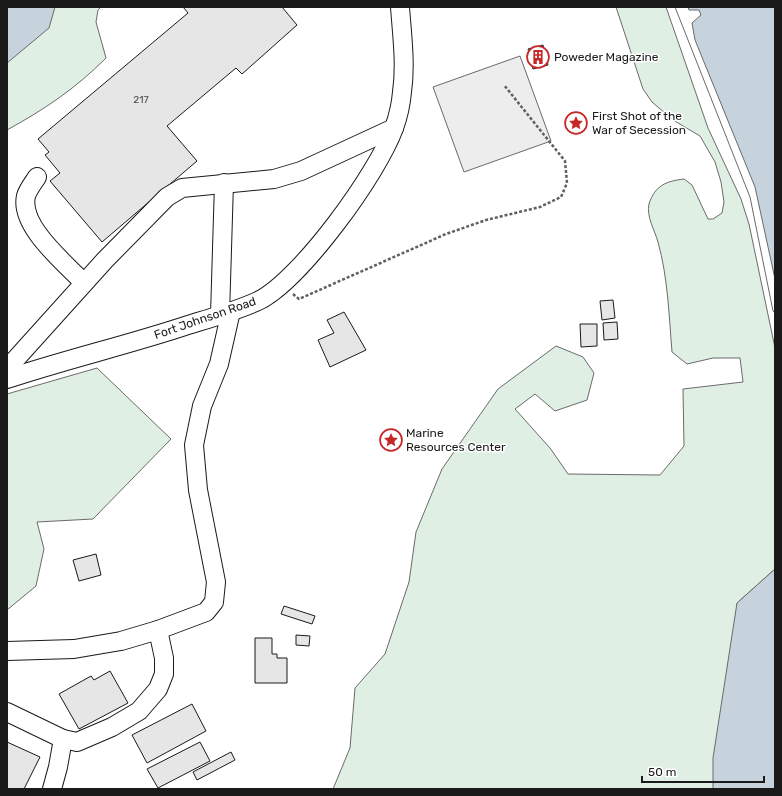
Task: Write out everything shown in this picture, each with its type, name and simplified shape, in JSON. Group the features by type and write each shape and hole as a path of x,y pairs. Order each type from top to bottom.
{"lane":[{"name":"Fort Johnson Road","path":"7,379 61,361 170,331 226,313 258,301 283,284 331,230 376,163 394,128 402,93 404,58 400,7"},
{"path":"7,375 14,360 84,283 167,197 182,188 274,179 302,171 394,128"},
{"path":"37,177 26,195 26,211 34,229 84,283"},
{"path":"7,651 74,649 121,641 158,630 206,612 214,602 216,582 198,490 194,445 202,406 219,364 226,313 224,183"},
{"path":"7,712 62,739 77,742 112,727 139,711 158,689 164,674 164,658 158,630"},
{"path":"52,789 58,767 62,739"}],"path":[{"path":"283,284 299,299 446,234 486,220 540,207 561,197 567,183 565,161 504,85"}],"green space":[{"path":"7,7 101,7 98,10 96,22 106,58 59,98 7,130"},
{"path":"616,7 666,7 708,128 741,199 749,224 775,348 775,569 737,603 775,789 333,789 350,748 355,688 385,654 409,582 416,532 442,469 498,389 556,346 583,357 594,373 587,400 555,411 535,394 515,409 550,448 568,474 660,475 684,446 683,389 743,382 740,358 713,358 687,364 672,352 668,297 664,269 658,242 650,218 648,209 649,204 655,192 662,185 672,181 684,179 692,185 708,219 713,219 722,213 724,202 721,182 715,162 700,136 673,120 652,102 643,89"},
{"path":"97,368 171,439 93,519 37,522 44,549 36,586 7,610 7,394"}],"shaded area":[{"path":"7,7 55,7 49,28 7,63"},
{"path":"677,7 775,7 775,311 752,196"},
{"path":"520,56 551,141 464,172 433,87"},
{"path":"775,569 775,789 713,789 713,758 737,603"}],"pier":[{"path":"675,7 688,7 689,10 699,10 701,15 692,23 695,40 755,187 775,279 775,313 773,311 750,197"}],"building":[{"path":"183,7 282,7 297,25 242,74 236,68 167,126 197,161 102,242 50,181 60,173 45,155 49,152 38,139 188,13"},
{"name":"Poweder Magazine","path":"543,45 548,65 533,69 528,49"},
{"path":"613,300 615,318 602,320 600,301"},
{"path":"344,312 366,350 330,367 318,340 334,333 327,320"},
{"path":"617,322 618,339 604,340 603,323"},
{"path":"580,324 597,324 597,346 581,347"},
{"path":"96,554 101,575 79,581 73,560"},
{"path":"284,606 315,616 312,624 281,614"},
{"path":"296,635 310,636 309,646 296,645"},
{"path":"255,638 272,638 272,654 277,654 277,658 287,658 287,683 255,683"},
{"path":"110,671 128,703 79,729 59,694 91,676 94,680"},
{"path":"192,704 206,731 147,763 132,735"},
{"path":"7,742 40,757 24,789 7,789"},
{"path":"200,742 210,761 158,788 147,769"},
{"path":"231,752 235,760 197,780 193,772"}],"place":[{"name":"Poweder Magazine","path":"538,57"},
{"name":"First Shot of the War of Secession","path":"576,123"},
{"name":"Marine Resources Center","path":"391,440"}]}
